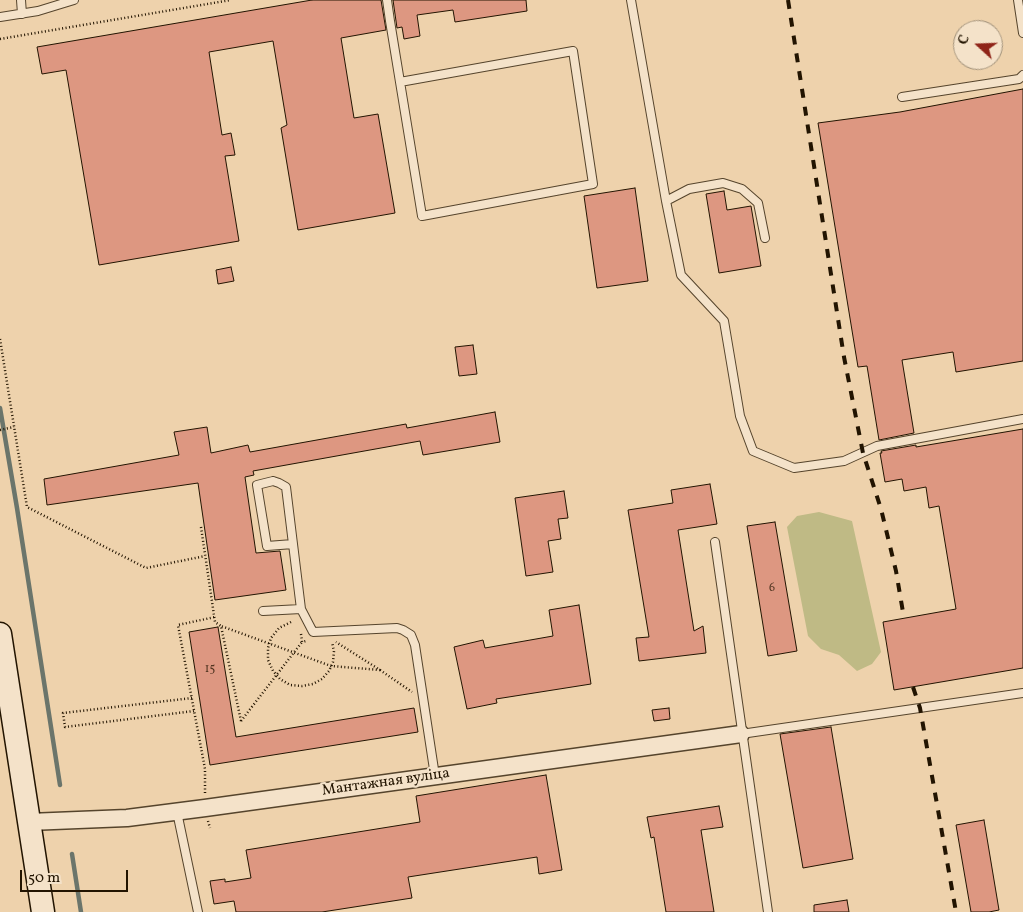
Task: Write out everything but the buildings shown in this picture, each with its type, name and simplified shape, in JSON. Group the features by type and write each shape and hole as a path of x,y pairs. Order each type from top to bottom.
{"main road":[{"path":"0,634 43,912"}],"street":[{"name":"Мантажная вуліца","path":"28,822 127,818 177,812 742,734"}],"lane":[{"path":"21,0 22,14"},
{"path":"38,11 47,0"},
{"path":"0,17 38,11 74,0"},
{"path":"387,0 400,82 422,216 593,184 572,51 400,82"},
{"path":"631,0 666,201 681,275 724,321 740,416 753,452 794,468 844,461 876,446 1023,419"},
{"path":"1018,0 1023,33"},
{"path":"902,97 1019,79 1023,75"},
{"path":"666,201 688,189 723,183 742,189 758,203 764,238"},
{"path":"293,544 267,546 257,485 273,481 286,487 293,544 300,609 313,632 397,628 411,635 415,645 435,776"},
{"path":"715,542 768,912"},
{"path":"263,610 300,609"},
{"path":"742,734 1023,693"},
{"path":"177,812 198,912"}],"path":[{"path":"0,39 231,0"},
{"path":"0,340 28,507 146,568 205,556"},
{"path":"0,430 14,427"},
{"path":"201,527 215,622 221,626 331,666 380,670"},
{"path":"210,828 205,808 205,769 178,625 215,617"},
{"path":"294,621 288,622 279,628 268,648 268,660 272,670 280,679 290,685 302,686 313,684 322,679 329,671 333,662 334,651 331,639 424,700"},
{"path":"221,626 240,721 302,642 300,627"},
{"path":"302,642 309,641"},
{"path":"192,698 63,713 65,727 194,711"}],"shaded area":[{"path":"819,512 852,521 881,652 872,664 857,671 839,655 821,649 808,636 787,527 797,516"}],"waterway":[{"path":"0,408 60,785"},
{"path":"72,854 81,912"}],"railway":[{"path":"788,0 844,357 863,453 881,509 896,571 904,618"},
{"path":"913,687 920,708 956,912"}]}
